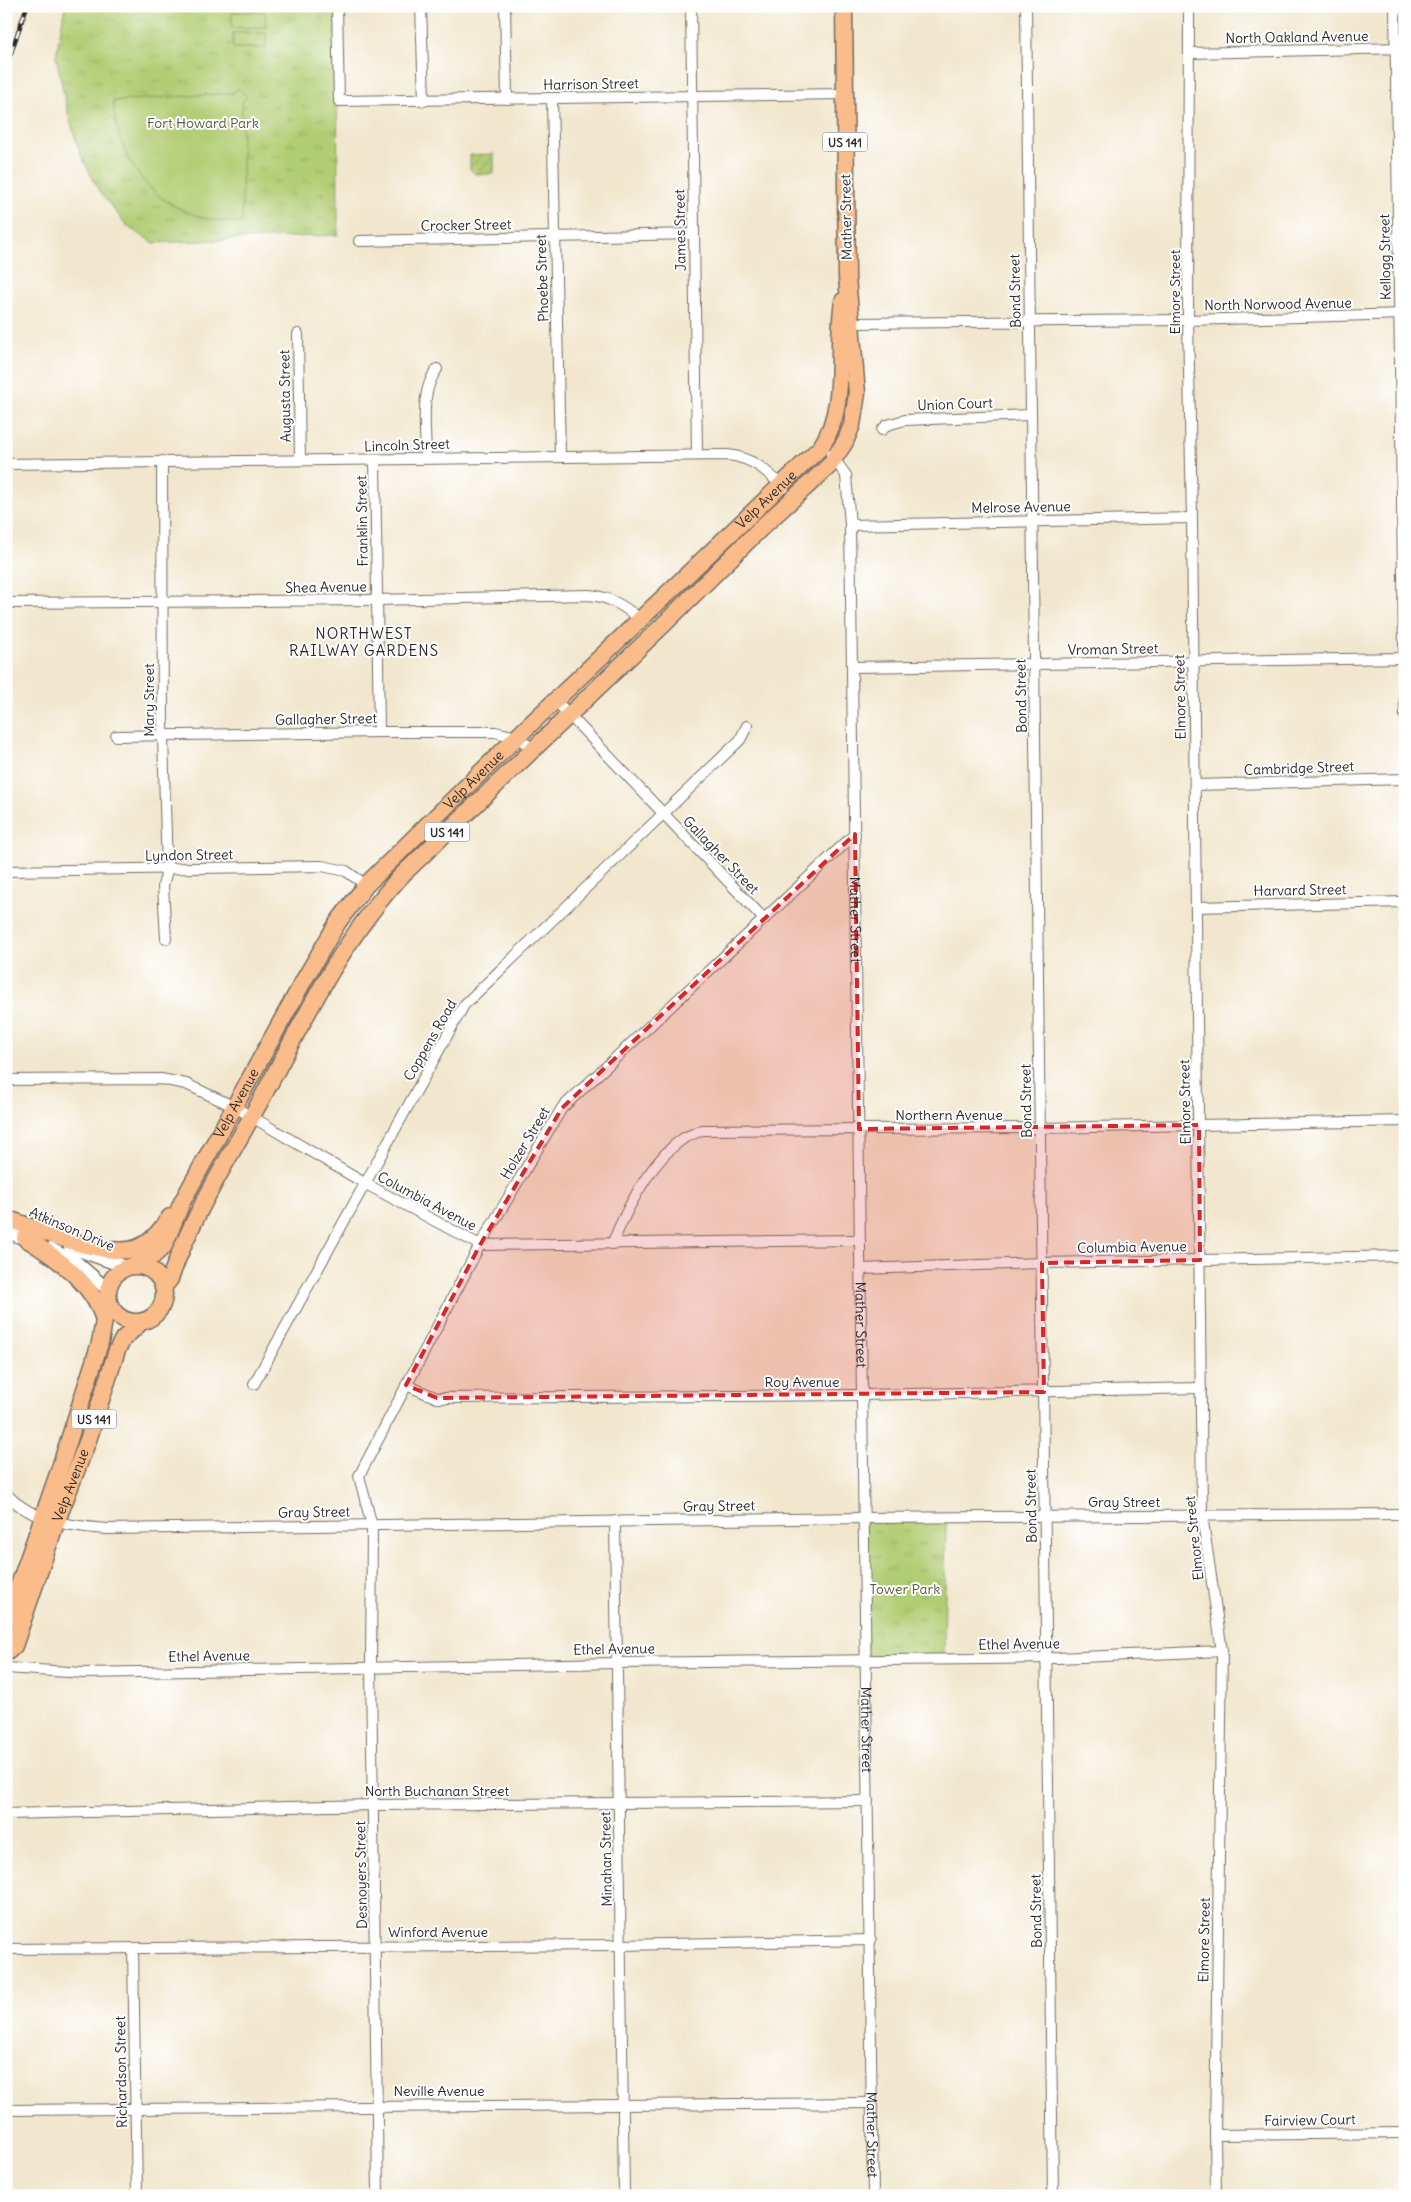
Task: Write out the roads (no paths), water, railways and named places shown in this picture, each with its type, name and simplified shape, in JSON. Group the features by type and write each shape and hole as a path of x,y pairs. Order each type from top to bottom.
{"main road":[{"name":"Mather Street","path":"835,459 852,425 857,402 847,277 844,6"},
{"name":"Mather Street","path":"822,447 833,424 837,403 842,308 847,277"},
{"name":"Velp Avenue","path":"130,1266 149,1258 164,1246 182,1202 328,937 366,885 517,737 822,447"},
{"name":"Velp Avenue","path":"164,1286 170,1279 197,1214 338,958 360,925 403,874 835,459"},
{"path":"9,1224 99,1248 126,1250 138,1248 153,1238 182,1202"},
{"path":"25,1238 67,1268 94,1299 104,1320"},
{"path":"130,1266 144,1266 153,1270 164,1286 164,1301 160,1310 152,1318 141,1322 131,1322 122,1319 114,1312 109,1297 114,1276 130,1266"},
{"name":"Velp Avenue","path":"6,1622 45,1518 100,1343 109,1297"},
{"name":"Velp Avenue","path":"6,1653 14,1646 45,1518 88,1440 117,1350 123,1339 141,1322"}],"street":[{"name":"Harrison Street","path":"337,6 339,101 845,94"},
{"path":"421,6 424,101"},
{"path":"505,6 506,99"},
{"name":"James Street","path":"691,6 698,454"},
{"name":"Bond Street","path":"1026,6 1053,2196"},
{"name":"Elmore Street","path":"1189,6 1188,320 1192,518 1202,1515 1222,1651 1215,2135 1216,2196"},
{"name":"Kellogg Street","path":"1395,6 1400,48 1405,718"},
{"name":"North Oakland Avenue","path":"1189,54 1400,48"},
{"name":"Phoebe Street","path":"552,99 560,456"},
{"name":"Crocker Street","path":"358,241 694,234"},
{"name":"North Norwood Avenue","path":"852,323 1188,320 1402,314"},
{"name":"Augusta Street","path":"298,334 300,459"},
{"path":"426,458 426,394 429,381 437,369"},
{"name":"Union Court","path":"882,430 887,425 905,420 1031,415"},
{"name":"Mather Street","path":"822,447 835,459 848,481 850,525 871,1940 873,2196"},
{"name":"Lincoln Street","path":"6,464 728,455 748,459 770,474 794,498"},
{"name":"Franklin Street","path":"375,460 379,732"},
{"name":"Mary Street","path":"162,461 162,737 167,870 163,886 166,939"},
{"name":"Melrose Avenue","path":"850,525 1192,518"},
{"name":"Shea Avenue","path":"6,603 596,596 617,602 640,619"},
{"name":"Vroman Street","path":"853,667 1404,658"},
{"name":"Gallagher Street","path":"556,701 764,919"},
{"name":"Coppens Road","path":"254,1384 464,1006 740,740 747,726"},
{"name":"Gallagher Street","path":"116,736 495,732 517,737 533,749"},
{"name":"Cambridge Street","path":"1195,785 1405,778"},
{"name":"Holzer Street","path":"371,1525 359,1476 480,1246 562,1108 855,834"},
{"name":"Lyndon Street","path":"6,871 332,866 346,871 366,885"},
{"name":"Harvard Street","path":"1196,907 1405,902"},
{"name":"Columbia Avenue","path":"6,1080 161,1079 186,1084 235,1108 366,1184 480,1246 860,1240"},
{"name":"Northern Avenue","path":"612,1244 625,1215 654,1167 684,1138 702,1130 1040,1128 1405,1121"},
{"name":"Atkinson Drive","path":"9,1224 25,1238 76,1262 109,1297"},
{"name":"Atkinson Drive","path":"9,1224 81,1252 130,1266"},
{"name":"Columbia Avenue","path":"860,1269 1042,1263 1405,1256"},
{"name":"Roy Avenue","path":"406,1385 437,1398 862,1395 1201,1388"},
{"path":"6,1494 15,1502 45,1518"},
{"name":"Gray Street","path":"45,1518 107,1529 864,1518 1405,1514"},
{"name":"Minahan Street","path":"615,1521 624,2196"},
{"name":"Desnoyers Street","path":"371,1525 378,2196"},
{"name":"Ethel Avenue","path":"6,1668 84,1673 866,1659 1047,1658 1222,1651"},
{"name":"North Buchanan Street","path":"6,1814 374,1806 868,1801"},
{"name":"Winford Avenue","path":"6,1949 620,1945 871,1940"},
{"name":"Richardson Street","path":"133,1948 137,2196"},
{"name":"Neville Avenue","path":"6,2110 871,2103"},
{"name":"Fairview Court","path":"1215,2135 1405,2133"}],"railway":[{"path":"6,67 27,6"}],"district":[{"name":"NORTHWEST RAILWAY GARDENS","path":"364,642"}],"park label":[{"name":"Fort Howard Park","path":"203,123"},
{"name":"Tower Park","path":"905,1589"}]}
